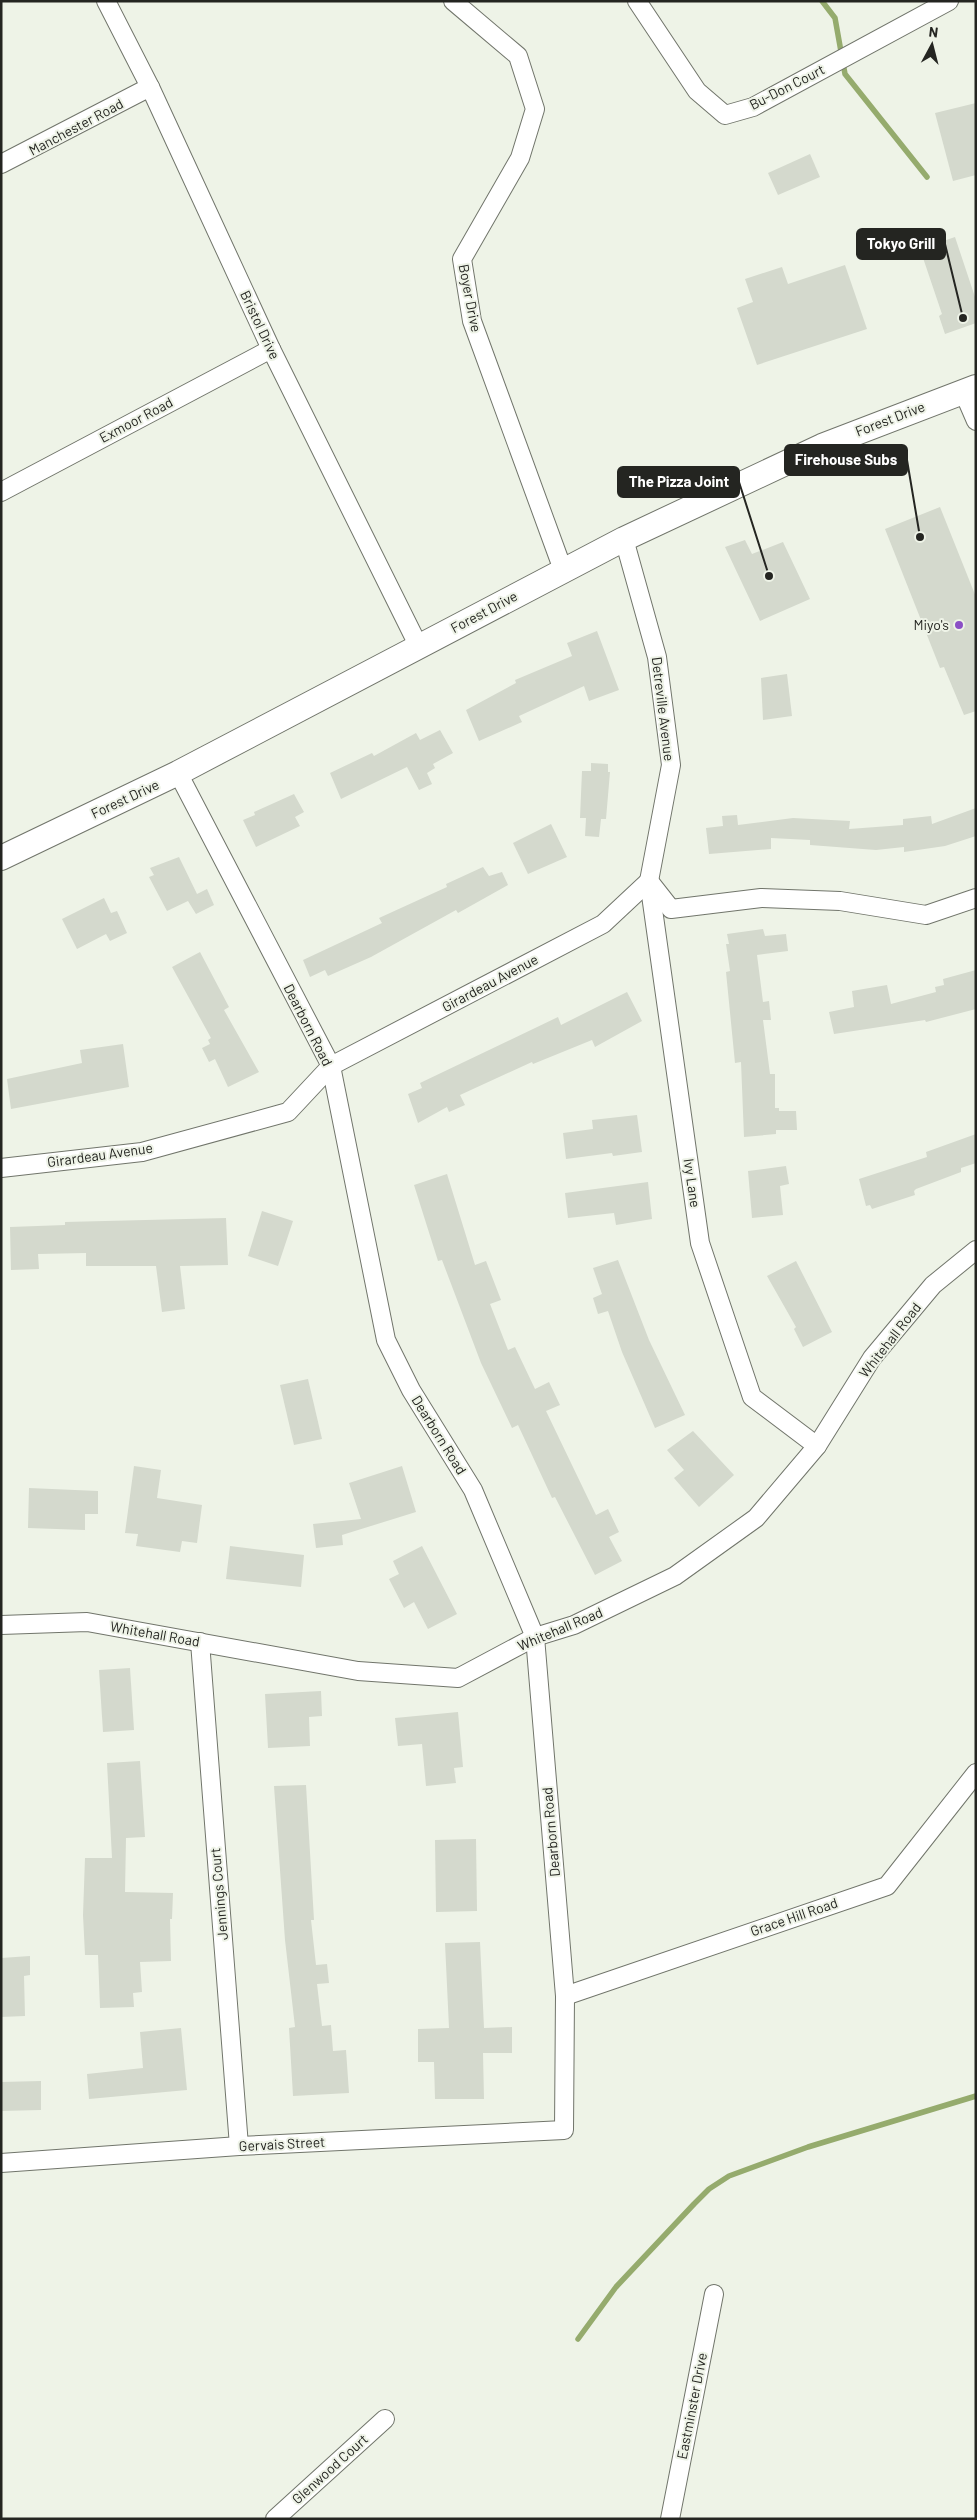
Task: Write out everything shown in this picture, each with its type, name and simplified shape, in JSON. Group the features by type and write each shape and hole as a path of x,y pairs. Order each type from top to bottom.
{"main road":[{"name":"Forest Drive","path":"1,858 178,773 624,539 822,446 969,389"}],"street":[{"name":"Bristol Drive","path":"106,1 150,88 271,349 419,647"},
{"name":"Boyer Drive","path":"452,1 518,56 535,109 520,158 462,259 472,321 563,570"},
{"name":"Bu-Don Court","path":"637,1 698,91 726,115 753,107 949,1"},
{"name":"Manchester Road","path":"1,164 150,88"},
{"name":"Exmoor Road","path":"1,492 271,349"},
{"path":"969,389 976,421"},
{"name":"Detreville Avenue","path":"624,539 657,657 671,765 649,881"},
{"name":"Dearborn Road","path":"178,773 330,1066 386,1340 410,1390 473,1490 535,1637 565,1996 564,2130"},
{"path":"649,881 671,909 761,898 840,901 926,915 976,898"},
{"name":"Girardeau Avenue","path":"1,1168 142,1152 288,1112 330,1066 603,924 649,881"},
{"name":"Ivy Lane","path":"649,881 700,1243 752,1397 817,1446"},
{"name":"Whitehall Road","path":"1,1625 87,1622 358,1671 458,1678 535,1637 574,1625 675,1576 756,1518 817,1446 872,1358 933,1285 976,1250"},
{"name":"Jennings Court","path":"200,1642 239,2146"},
{"name":"Grace Hill Road","path":"565,1996 887,1886 976,1773"},
{"name":"Gervais Street","path":"1,2163 239,2146 564,2130"},
{"name":"Eastminster Drive","path":"670,2519 714,2294"},
{"name":"Glenwood Court","path":"275,2519 386,2418"}],"building":[{"path":"976,103 976,175 953,181 935,113"},
{"path":"810,154 820,177 778,195 768,173"},
{"path":"955,237 976,300 976,323 945,334 939,316 942,314 920,249"},
{"path":"845,265 867,329 757,365 737,308 753,302 745,279 782,267 788,284"},
{"path":"940,507 976,597 976,711 964,715 944,667 940,668 885,529"},
{"path":"745,540 752,554 783,542 810,599 760,621 725,547"},
{"path":"597,631 619,690 589,701 584,686 519,716 522,722 479,741 466,710 516,683 515,680 572,656 567,643"},
{"path":"787,674 792,716 763,720 761,678"},
{"path":"440,730 453,753 433,764 435,768 427,773 432,784 419,790 407,767 341,799 330,773 372,753 374,756 416,733 420,740"},
{"path":"591,763 608,764 608,772 610,772 606,819 601,819 599,837 585,836 586,818 580,818 582,771 591,771"},
{"path":"294,794 304,812 295,817 300,826 256,847 243,820 255,815 254,812"},
{"path":"976,808 976,836 945,846 904,852 904,847 876,850 810,845 810,840 771,838 771,849 709,854 706,828 723,826 722,816 737,815 738,825 793,818 850,821 849,829 903,825 903,819 931,816 932,824"},
{"path":"551,824 567,857 528,874 513,843"},
{"path":"179,857 197,894 207,889 214,905 196,914 188,901 167,911 149,877 154,875 150,868"},
{"path":"483,867 489,876 502,872 508,885 458,913 456,910 371,957 328,976 325,970 310,977 303,960 382,923 379,918 447,887 446,884"},
{"path":"104,898 111,913 117,911 127,933 110,941 106,934 77,949 62,919"},
{"path":"763,929 765,936 786,934 788,951 757,955 763,1002 769,1001 771,1020 763,1020 770,1074 775,1074 775,1108 779,1108 779,1111 796,1111 797,1130 776,1130 776,1134 744,1137 741,1062 735,1063 726,972 730,971 726,944 729,944 727,934"},
{"path":"200,952 229,1007 224,1010 259,1072 228,1087 215,1059 209,1062 202,1048 210,1044 208,1040 211,1038 172,967"},
{"path":"976,970 976,1009 926,1022 925,1020 834,1034 829,1012 854,1007 852,991 887,985 891,1004 936,992 935,987 944,985 943,979"},
{"path":"627,992 642,1021 595,1047 592,1040 533,1064 532,1062 460,1095 465,1105 449,1112 447,1107 418,1123 408,1094 422,1088 420,1083 558,1017 561,1025"},
{"path":"123,1044 129,1087 11,1109 7,1079 82,1063 80,1050"},
{"path":"637,1115 642,1152 613,1156 612,1153 566,1159 563,1133 593,1129 592,1120"},
{"path":"976,1134 976,1163 961,1168 961,1172 916,1189 914,1191 915,1195 872,1209 870,1205 866,1206 859,1179 927,1157 926,1152"},
{"path":"786,1166 789,1184 780,1186 783,1215 752,1218 748,1171"},
{"path":"447,1174 475,1265 486,1261 501,1300 490,1304 508,1350 515,1347 535,1389 549,1382 560,1405 546,1411 596,1515 608,1509 619,1532 609,1537 622,1561 595,1575 555,1497 552,1498 518,1425 512,1428 481,1363 442,1260 438,1261 414,1185"},
{"path":"648,1182 652,1219 616,1225 614,1213 568,1218 565,1193"},
{"path":"262,1211 293,1221 278,1266 248,1256"},
{"path":"226,1218 228,1265 180,1266 185,1309 162,1312 156,1266 86,1266 86,1253 38,1254 39,1269 11,1270 10,1227 65,1225 65,1222"},
{"path":"618,1260 649,1340 685,1415 655,1428 622,1352 608,1311 598,1314 593,1298 602,1294 593,1268"},
{"path":"796,1261 832,1332 803,1347 794,1329 796,1327 767,1276"},
{"path":"308,1379 322,1439 294,1445 280,1385"},
{"path":"693,1431 734,1475 699,1507 674,1478 684,1470 667,1450"},
{"path":"134,1466 161,1470 157,1498 202,1505 197,1543 182,1541 180,1552 136,1546 138,1534 125,1533"},
{"path":"402,1466 416,1512 342,1535 343,1545 316,1548 313,1524 361,1519 349,1483"},
{"path":"29,1488 98,1491 98,1514 85,1514 85,1530 28,1528"},
{"path":"230,1546 304,1555 301,1587 226,1579"},
{"path":"422,1546 457,1614 428,1629 414,1602 404,1608 389,1579 399,1574 393,1561"},
{"path":"130,1668 134,1730 103,1732 99,1670"},
{"path":"321,1691 322,1716 309,1717 310,1746 268,1748 265,1694"},
{"path":"458,1712 463,1767 454,1768 456,1783 426,1786 422,1744 398,1746 395,1718"},
{"path":"140,1761 145,1837 126,1838 125,1892 173,1893 172,1919 170,1919 171,1961 140,1962 142,1992 133,1993 134,2007 100,2008 98,1955 85,1955 83,1915 85,1858 112,1858 107,1763"},
{"path":"306,1785 314,1920 311,1920 316,1965 327,1964 329,1983 317,1984 322,2026 331,2025 333,2051 346,2050 349,2093 293,2096 289,2028 295,2027 285,1940 274,1786"},
{"path":"476,1839 477,1911 436,1912 435,1840"},
{"path":"480,1942 484,2028 512,2027 512,2053 483,2053 484,2099 435,2099 434,2062 418,2062 418,2029 449,2028 445,1943"},
{"path":"30,1956 30,1975 24,1976 25,2016 1,2017 1,1958"},
{"path":"181,2028 187,2090 89,2099 87,2074 143,2068 140,2032"},
{"path":"41,2081 41,2110 1,2111 1,2082"}],"waterway":[{"path":"822,1 835,18 845,74 927,177"},
{"path":"578,2339 616,2287 709,2189 729,2176 808,2147 976,2096"}],"place":[{"name":"Tokyo Grill","path":"963,318"},
{"name":"Firehouse Subs","path":"920,537"},
{"name":"The Pizza Joint","path":"769,576"},
{"name":"Miyo's","path":"959,625"}]}
